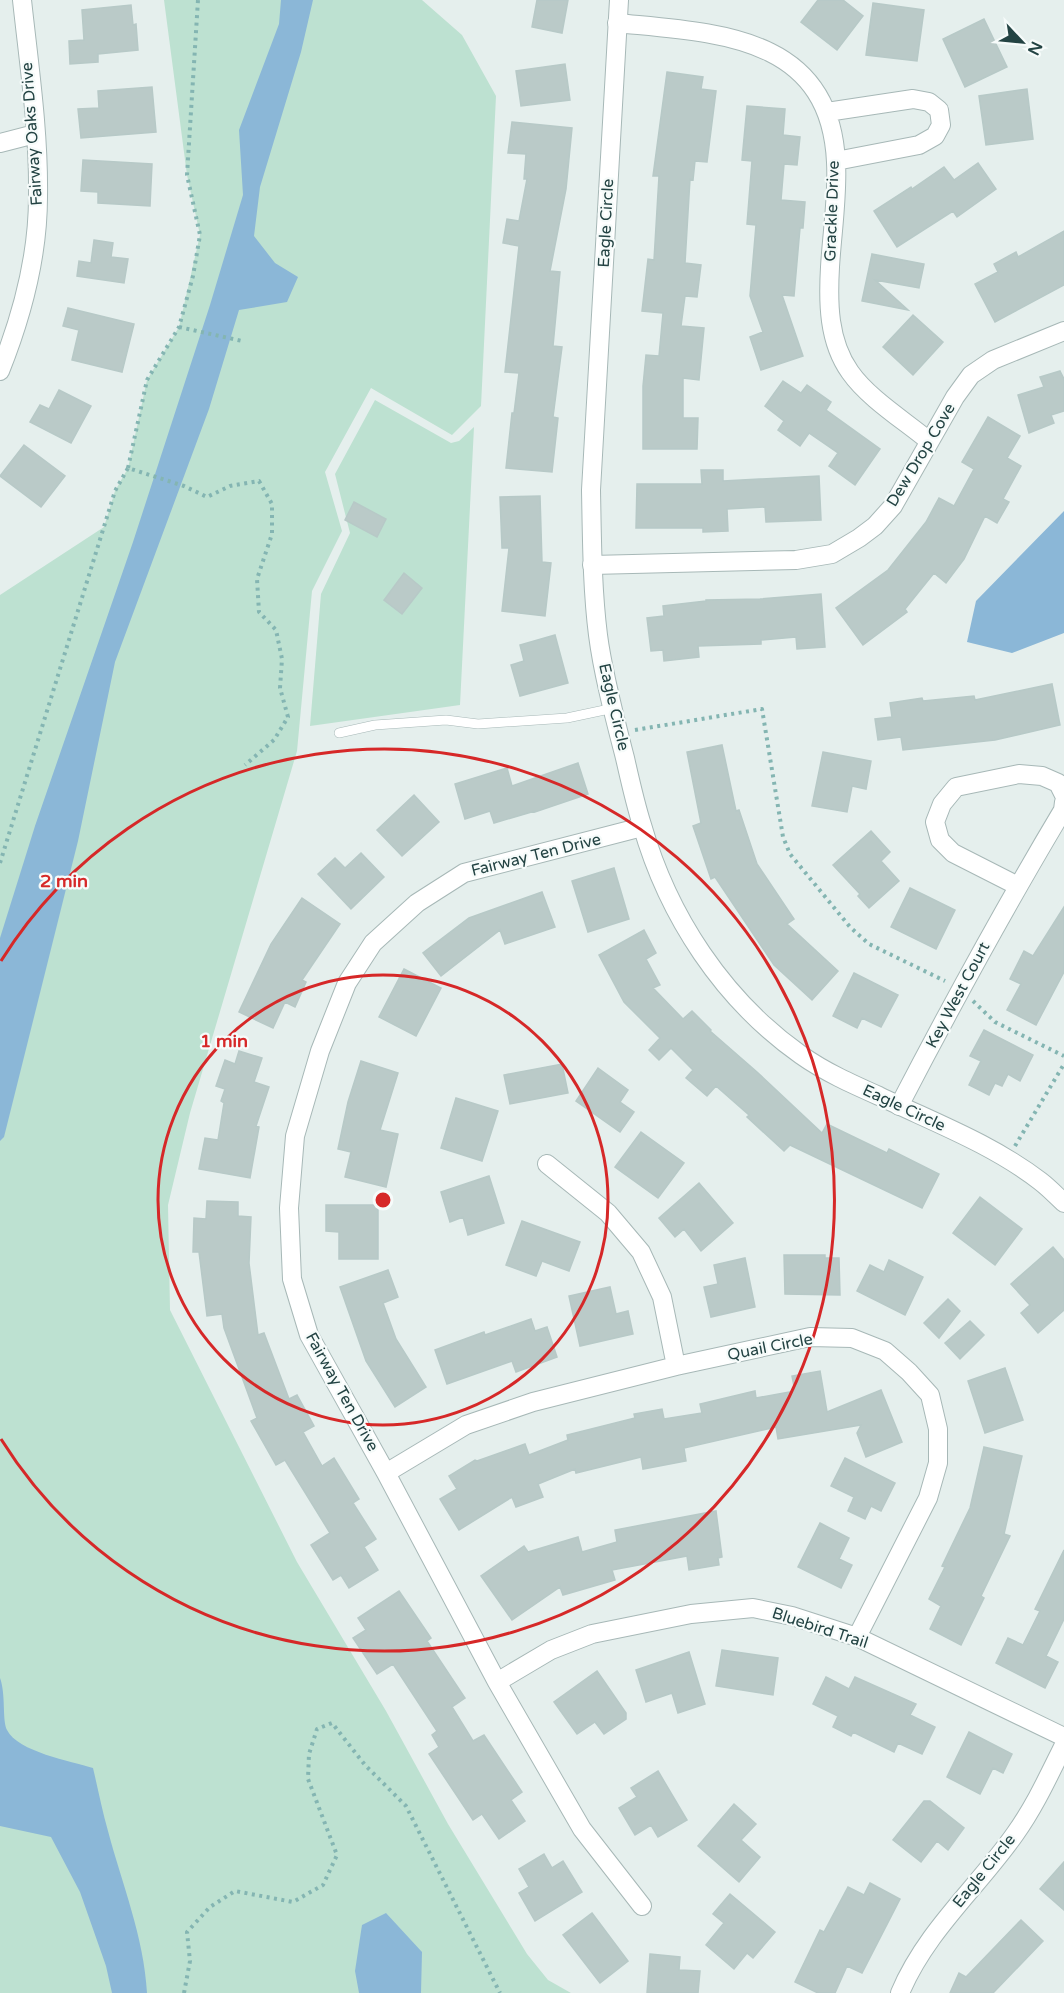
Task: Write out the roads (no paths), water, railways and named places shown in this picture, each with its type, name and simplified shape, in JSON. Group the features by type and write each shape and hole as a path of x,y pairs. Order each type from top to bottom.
{"street":[{"name":"Fairway Oaks Drive","path":"0,371 15,334 28,285 39,198 36,134 22,0"},
{"name":"Eagle Circle","path":"619,0 591,490 592,565 598,637 642,827 665,888 683,925 706,960 762,1023 801,1054 837,1077 977,1143 1040,1181 1064,1203"},
{"name":"Grackle Drive","path":"617,23 705,32 733,38 780,57 803,74 827,112 836,161 829,285 830,320 837,344 850,372 872,394 929,441"},
{"path":"827,112 913,99 929,102 939,110 941,125 935,136 919,144 836,161"},
{"path":"0,143 36,134"},
{"name":"Dew Drop Cove","path":"592,565 796,560 831,554 867,532 893,506 955,397 971,375 993,360 1064,330"},
{"path":"1018,886 953,854 940,840 935,822 942,804 956,787 1019,774 1042,776 1058,783 1064,795"},
{"name":"Key West Court","path":"899,1106 960,989 1063,810 1064,802"},
{"name":"Fairway Ten Drive","path":"642,827 464,873 417,903 373,944 348,982 324,1042 295,1136 289,1208 292,1279 309,1335 386,1473 497,1682 582,1829 642,1906"},
{"path":"547,1164 608,1213 641,1252 662,1297 676,1366"},
{"name":"Quail Circle","path":"386,1473 466,1425 533,1402 676,1366 810,1337 852,1338 885,1351 909,1372 930,1395 938,1429 938,1463 928,1498 857,1637"},
{"name":"Bluebird Trail","path":"497,1682 552,1650 592,1634 691,1614 753,1608 792,1616 857,1637 1064,1737"},
{"name":"Eagle Circle","path":"900,1993 907,1975 933,1934 1015,1834 1039,1795 1064,1745"}],"lane":[{"path":"339,733 375,725 435,721 478,724 567,718 614,708"}],"water":[{"path":"281,0 313,0 301,52 260,187 254,236 275,263 298,277 287,302 239,310 209,409 115,662 78,841 4,1137 0,1141 0,938 35,826 133,542 243,195 239,130 279,24"},
{"path":"1064,511 1064,633 1012,653 967,642 976,601"},
{"path":"0,1678 6,1726 13,1738 33,1750 93,1768 137,1931 147,1993 112,1993 106,1966 80,1892 51,1837 0,1826"},
{"path":"386,1913 422,1952 421,1993 359,1993 355,1971 362,1925"}]}
